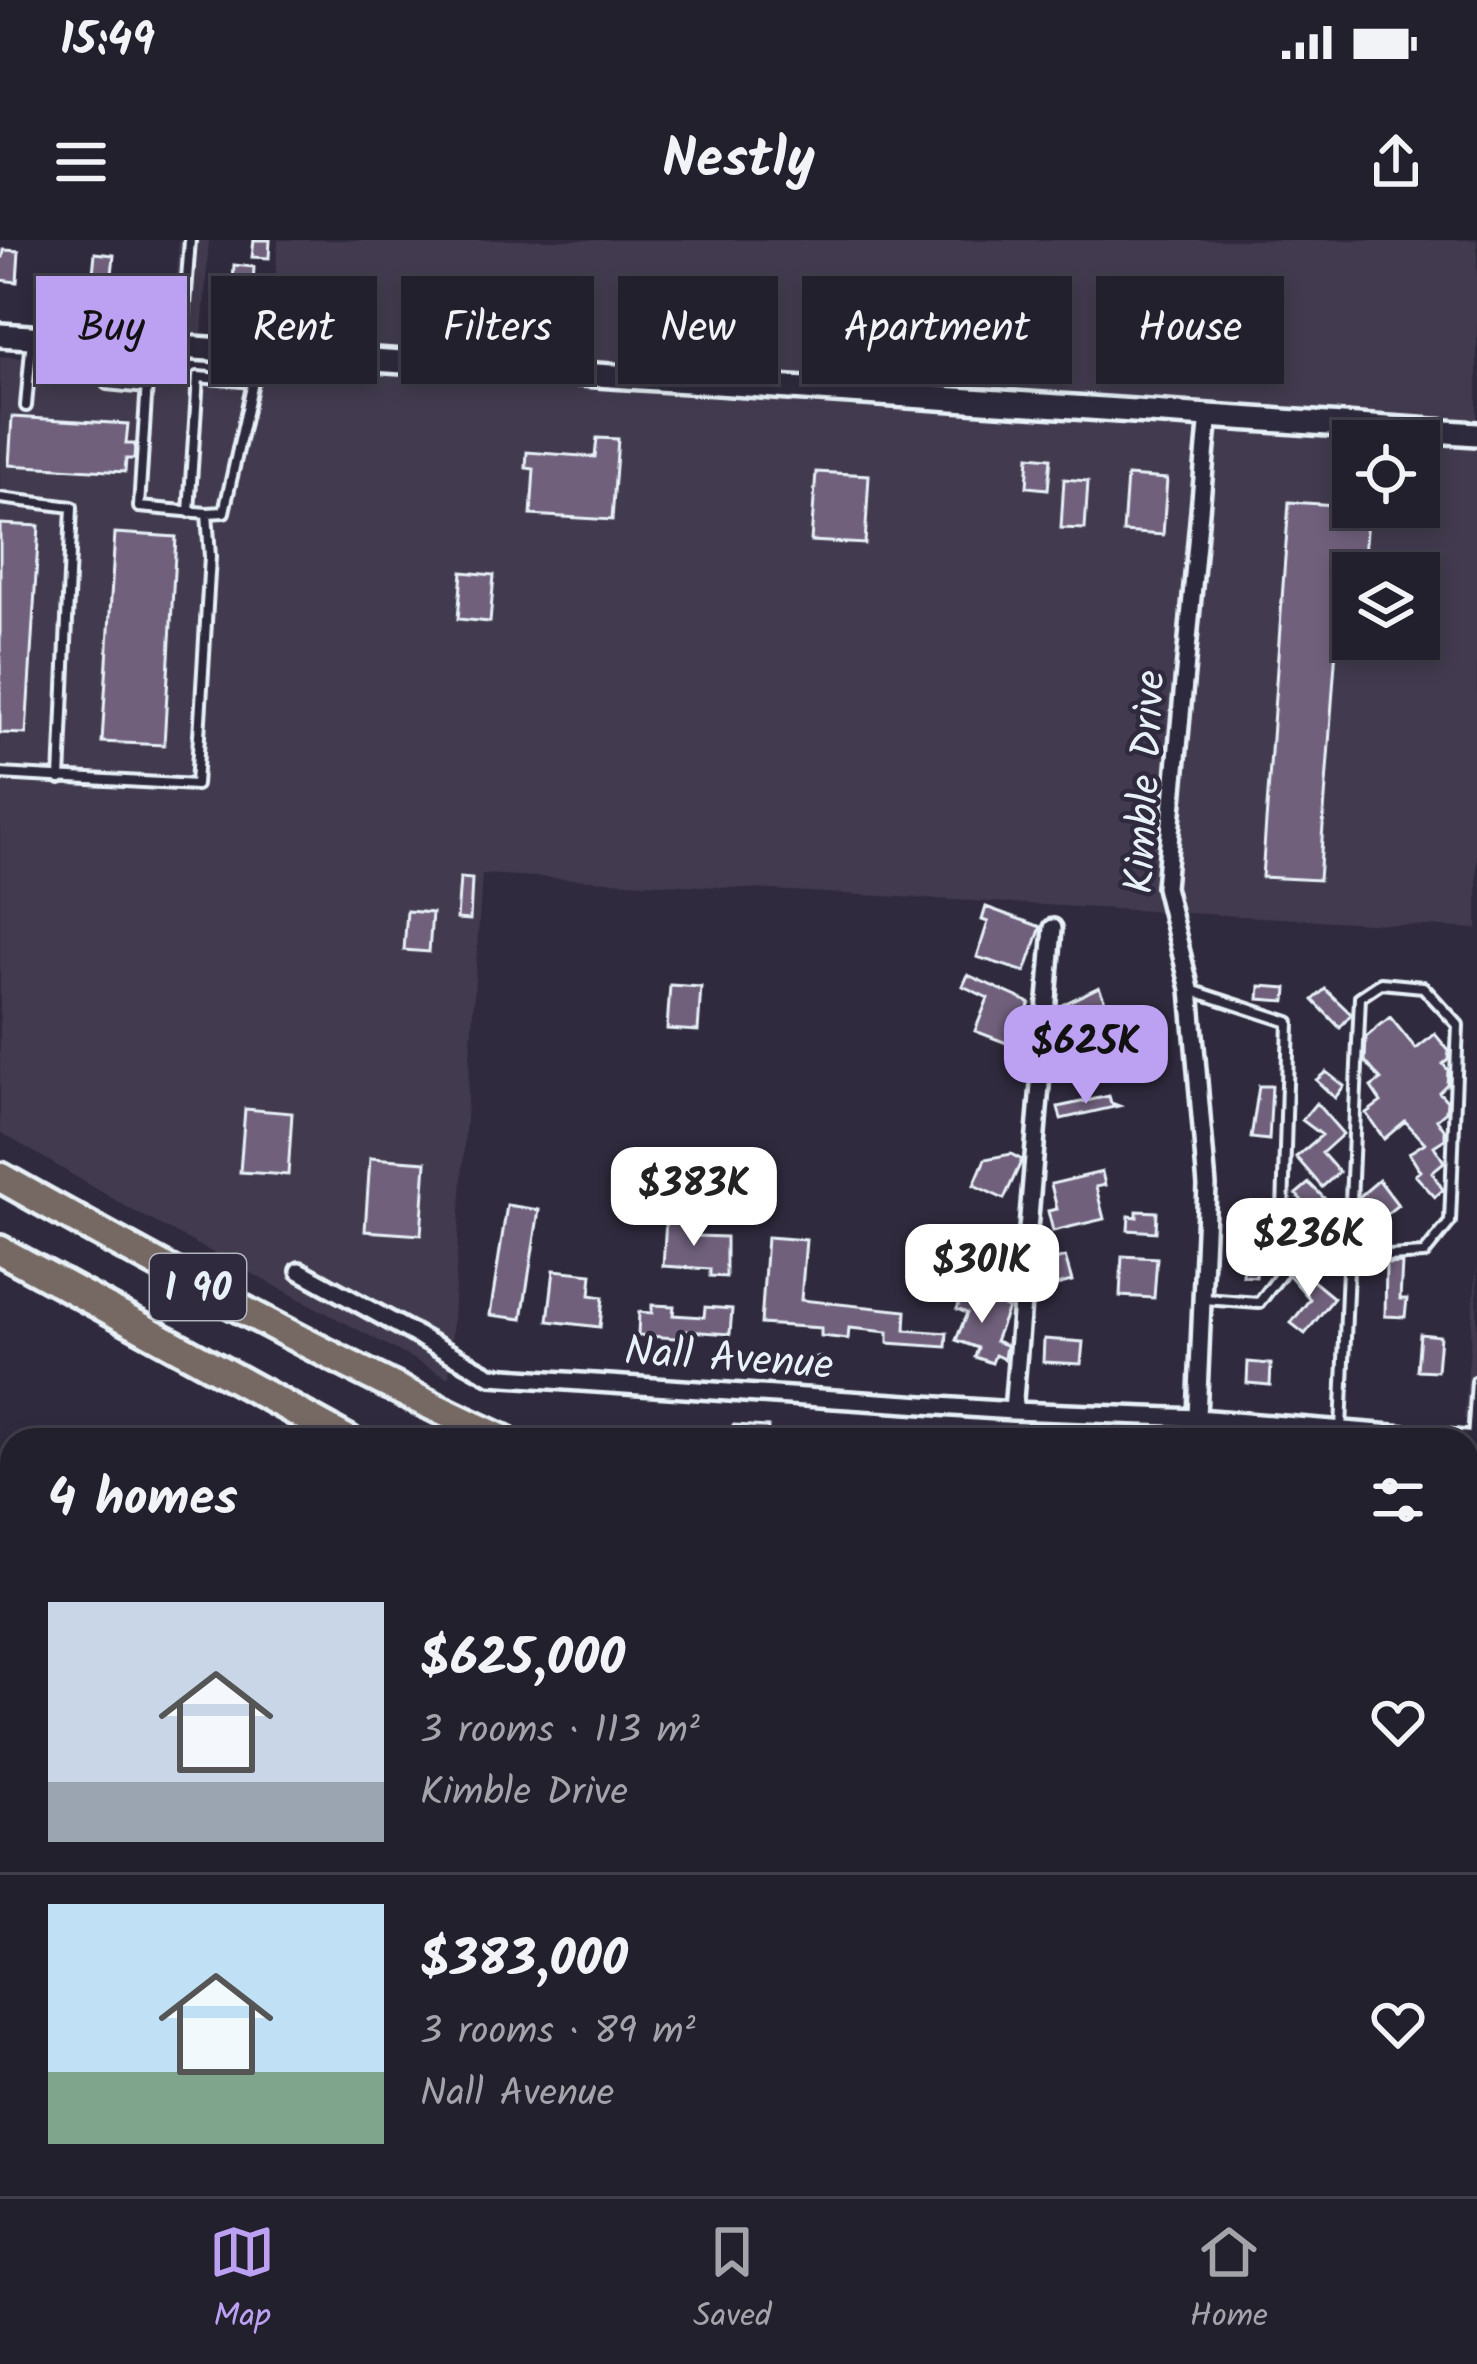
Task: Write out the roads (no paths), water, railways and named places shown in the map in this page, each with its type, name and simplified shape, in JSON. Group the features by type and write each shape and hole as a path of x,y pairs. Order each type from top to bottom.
{"highway":[{"name":"I 90","path":"0,1177 165,1270 479,1428"},
{"name":"I 90","path":"0,1250 326,1428"},
{"path":"400,1391 494,1428"}],"main road":[{"path":"0,334 36,337"},
{"path":"377,358 1477,434"}],"street":[{"name":"Kimble Drive","path":"1197,1428 1207,1186 1190,989 1165,887 1209,414"},
{"path":"1013,1411 1052,928"},
{"name":"Nall Avenue","path":"300,1271 491,1376 1308,1428"}],"lane":[{"path":"187,279 190,240"},
{"path":"26,406 32,337"},
{"path":"189,512 198,377 211,378"},
{"path":"107,384 147,388"},
{"path":"147,384 139,507 207,513 224,512 253,384"},
{"path":"0,498 72,507 60,779"},
{"path":"0,774 196,785 210,557 207,513"},
{"path":"1341,1428 1360,997 1381,983 1423,987 1458,1025 1450,1222 1424,1254 1351,1258"},
{"path":"1190,989 1289,1022 1281,1274 1259,1303 1202,1299"},
{"path":"1475,1428 1477,1382"}]}
